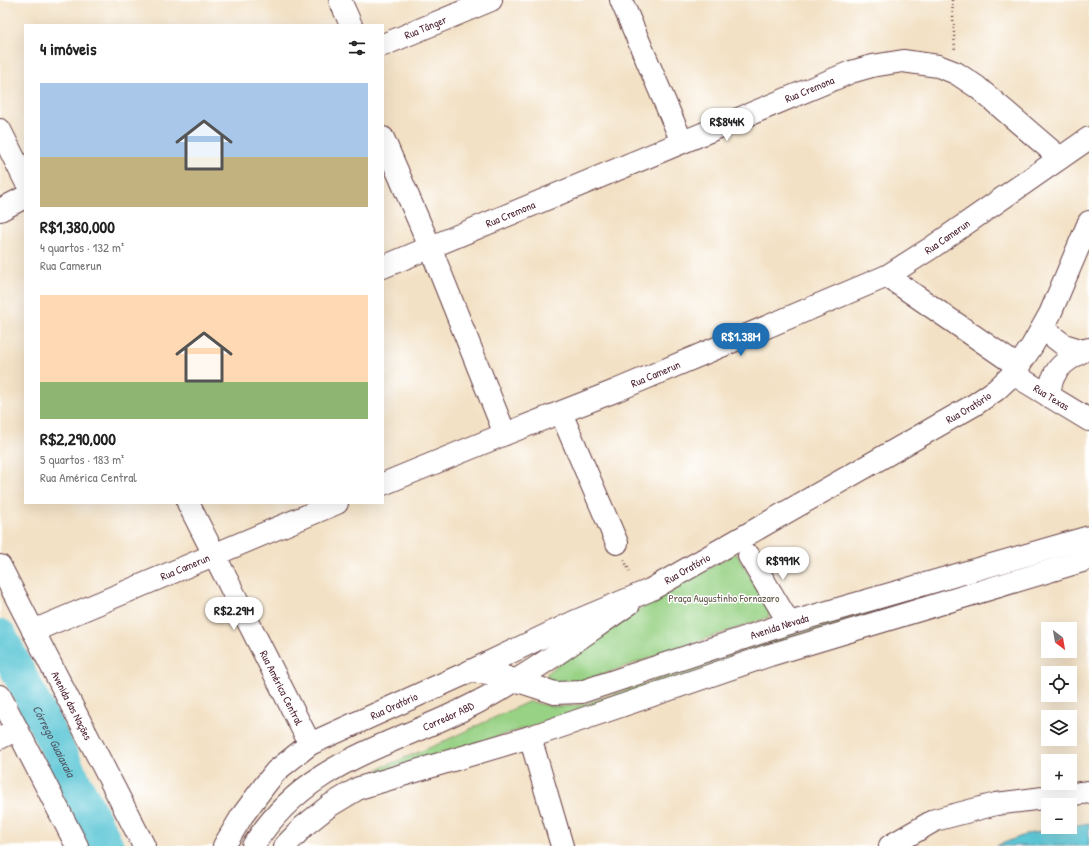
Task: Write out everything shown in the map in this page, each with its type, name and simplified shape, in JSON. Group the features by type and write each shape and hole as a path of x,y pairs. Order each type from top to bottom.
{"main road":[{"path":"340,0 351,24"},
{"name":"Rua Tânger","path":"384,45 491,0"},
{"path":"620,0 682,142"},
{"name":"Rua Cremona","path":"384,267 851,72 872,66 903,61 938,66 956,73 977,87 1060,158"},
{"path":"0,130 24,178"},
{"name":"Rua Camerun","path":"384,484 505,434 561,413 887,276 931,248 1089,138"},
{"path":"384,140 430,247 505,434"},
{"path":"1060,158 1089,152"},
{"path":"0,210 24,197"},
{"name":"Rua Oratório","path":"224,846 242,816 276,771 310,744 471,671 576,621 650,590 974,405 996,390 1016,371 1043,329 1089,222"},
{"name":"Rua Texas","path":"887,276 1049,396 1089,420"},
{"path":"1043,329 1064,345 1086,350"},
{"path":"1049,396 1050,384 1057,371 1067,360 1086,350"},
{"path":"561,413 617,543"},
{"name":"Rua América Central","path":"189,504 310,744"},
{"name":"Rua Camerun","path":"33,630 335,504"},
{"name":"Avenida Nevada","path":"471,671 490,672 555,693 581,692 788,623 1089,537"},
{"path":"749,556 788,623"},
{"path":"285,846 304,826 323,811 359,788 530,737 770,655 1089,559"},
{"path":"995,564 1000,585"},
{"name":"Avenida das Nações","path":"0,566 144,846"},
{"name":"Corredor ABD","path":"253,846 278,811 304,787 331,769 475,704 516,681 650,590"},
{"path":"0,696 9,734 77,846"},
{"path":"530,737 562,846"},
{"path":"890,846 935,820 996,804 1089,792"}],"path":[{"path":"952,0 956,73"}],"green space":[{"name":"Praça Augustinho Fornazaro","path":"736,553 769,609 769,617 586,680 560,684 554,683 546,678 548,672 643,607"},
{"path":"987,575 988,579 559,718 380,772 378,769 436,745 530,701 545,705 559,706 573,706 588,703 776,639"}],"water":[{"path":"1089,823 1089,846 996,846 1027,834 1041,832 1041,834 1077,834 1077,825"}],"waterway":[{"name":"Córrego Guaiaxaia","path":"0,636 107,846"}]}
